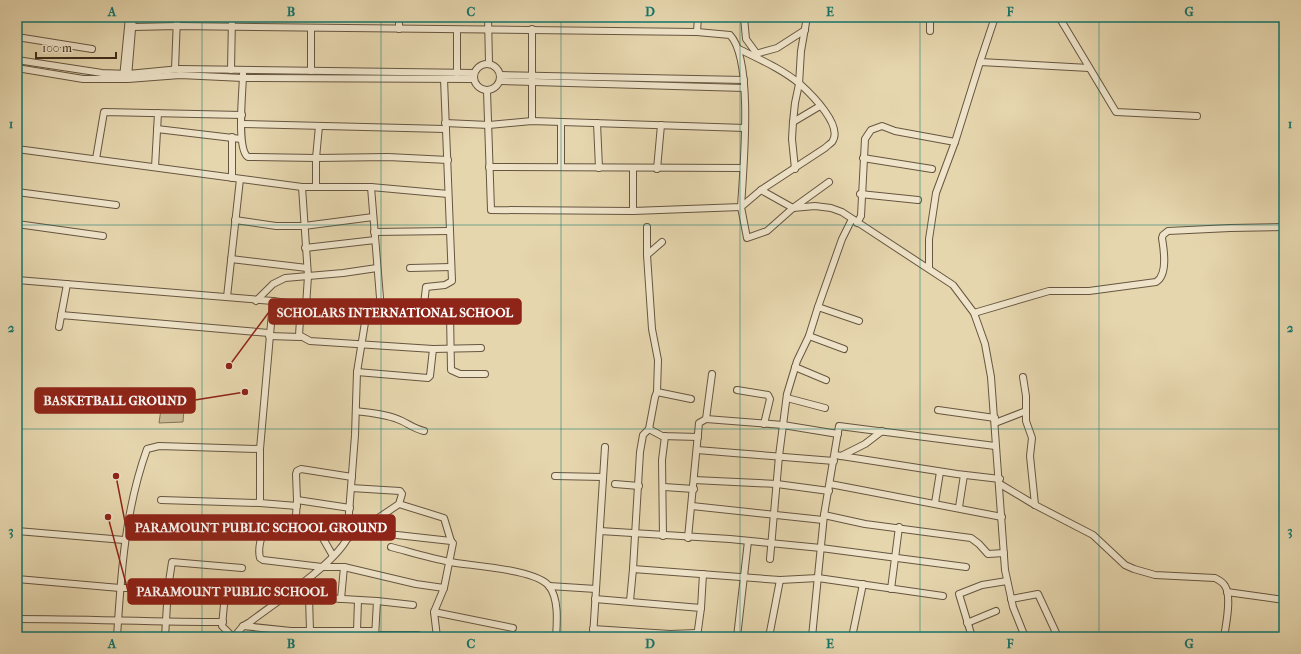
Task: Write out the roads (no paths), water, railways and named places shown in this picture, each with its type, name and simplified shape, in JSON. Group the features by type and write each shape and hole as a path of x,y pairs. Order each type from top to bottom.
{"street":[{"path":"126,76 129,17"},
{"path":"126,76 133,17"},
{"path":"175,69 177,17"},
{"path":"231,70 232,17"},
{"path":"399,17 399,29"},
{"path":"488,17 489,64"},
{"path":"697,32 698,17"},
{"path":"744,17 746,39 755,55"},
{"path":"795,169 792,139 793,122 799,84 801,51 807,17"},
{"path":"930,17 930,31"},
{"path":"929,268 928,239 936,193 955,142 995,17"},
{"path":"1059,17 1116,112 1197,116"},
{"path":"133,27 177,26 488,31 532,29 697,32 730,35 735,40 739,49 744,80 745,128 741,207 748,238 767,231 793,208 829,182"},
{"path":"311,28 311,71"},
{"path":"532,29 532,121"},
{"path":"456,73 457,30"},
{"path":"755,55 777,48 805,30"},
{"path":"17,36 92,49"},
{"path":"488,91 491,210 633,211 741,207 761,190 825,148 834,138 834,132 830,118 799,84 755,55 739,49"},
{"path":"17,60 126,76 175,69 456,73 474,76"},
{"path":"980,62 1089,68"},
{"path":"489,64 496,68 500,78 495,88 488,91 478,88 474,76 480,65 489,64"},
{"path":"17,68 83,79 126,76 180,75 243,78 444,79 474,76"},
{"path":"242,70 242,124 240,138 243,152 248,157 388,157 448,160"},
{"path":"500,78 744,80"},
{"path":"532,78 744,88"},
{"path":"423,313 426,287 448,284 452,281 444,79"},
{"path":"793,122 820,106"},
{"path":"96,159 104,112 242,115"},
{"path":"155,167 158,113"},
{"path":"242,124 319,126 445,126 532,121 745,128"},
{"path":"561,122 561,167"},
{"path":"597,123 599,168"},
{"path":"657,168 661,125"},
{"path":"316,186 316,158 319,126"},
{"path":"857,223 860,216 860,194 865,139 871,130 882,126 895,131 955,142"},
{"path":"157,129 240,138"},
{"path":"232,138 232,178"},
{"path":"17,149 302,187 371,187 448,194"},
{"path":"863,158 932,169"},
{"path":"489,167 633,169 743,168"},
{"path":"633,169 633,211"},
{"path":"227,297 240,179"},
{"path":"300,337 298,333 308,276 302,187"},
{"path":"371,187 381,310"},
{"path":"761,190 793,208 831,208 842,212 953,285 974,313 989,362 995,420 995,446 1000,482 1007,581 1011,599 1025,637"},
{"path":"17,192 116,205"},
{"path":"860,194 918,200"},
{"path":"235,220 276,226 304,226 373,217"},
{"path":"770,559 779,456 787,398 795,367 809,336 842,239 852,219"},
{"path":"17,224 103,236"},
{"path":"630,601 642,439 645,432 649,429 657,392 658,378 657,354 652,329 647,255 647,227"},
{"path":"974,313 1049,291 1089,291 1156,282 1162,276 1162,238 1168,231 1284,227"},
{"path":"374,232 449,231"},
{"path":"305,248 375,240"},
{"path":"647,255 662,242"},
{"path":"231,259 307,268"},
{"path":"410,268 451,267"},
{"path":"256,301 278,281 285,278 377,268"},
{"path":"17,280 367,310 488,316"},
{"path":"59,327 67,284"},
{"path":"260,503 260,449 273,301"},
{"path":"818,306 859,321"},
{"path":"225,594 222,626 233,637 243,626 322,567 343,547 347,539 356,411 357,372 367,310"},
{"path":"450,314 450,365 453,372 460,374 485,374"},
{"path":"61,315 300,337 315,341 433,349 481,348"},
{"path":"809,336 844,349"},
{"path":"357,372 428,378 430,376 433,349"},
{"path":"795,367 826,380"},
{"path":"706,419 712,374"},
{"path":"1023,378 1026,421 1032,441 1030,456 1035,505"},
{"path":"737,390 768,395 770,399 764,424"},
{"path":"657,392 691,399"},
{"path":"787,398 825,408"},
{"path":"938,410 995,420 1026,411"},
{"path":"356,411 387,416 424,431"},
{"path":"688,538 694,489 699,423 706,419 783,426 838,434"},
{"path":"812,637 824,518 829,487 837,457 839,426 995,446"},
{"path":"649,429 664,436 698,436"},
{"path":"837,457 865,444 882,431"},
{"path":"662,536 664,487 662,460 664,436"},
{"path":"117,637 124,540 136,482 147,450 150,447 159,446 260,449"},
{"path":"593,637 605,447"},
{"path":"697,450 779,456 837,457 964,475 1000,482 1035,505 1093,535 1125,564 1134,569 1155,575 1215,578 1222,582 1226,587 1227,592 1224,637"},
{"path":"295,530 297,471 301,468 352,477"},
{"path":"935,503 940,472"},
{"path":"958,507 964,475"},
{"path":"555,476 603,477"},
{"path":"694,480 829,487 935,503 1002,516"},
{"path":"615,484 639,486"},
{"path":"664,487 694,489"},
{"path":"347,539 399,504 402,494 400,491 351,488"},
{"path":"161,500 297,503 350,508"},
{"path":"399,504 444,518 451,541 452,548 450,562 444,588 434,612 437,637"},
{"path":"692,506 824,518 899,527 971,538 988,554 1004,553"},
{"path":"891,589 899,527"},
{"path":"17,530 124,540"},
{"path":"333,556 321,535 295,530 265,530 259,552 260,558 263,560 322,567 344,567 416,584 444,588"},
{"path":"600,531 635,532 662,536 771,543 966,567"},
{"path":"397,534 451,541"},
{"path":"737,637 748,541"},
{"path":"391,547 450,562 500,568 539,579 549,586 596,589"},
{"path":"165,637 168,588 172,562 242,568"},
{"path":"340,599 344,567"},
{"path":"633,569 780,580 818,578 943,596"},
{"path":"593,628 624,629 662,635 697,635 703,574"},
{"path":"17,579 120,588 168,588 225,594 241,594"},
{"path":"769,637 780,580"},
{"path":"972,637 959,594 982,585 1007,581"},
{"path":"852,637 863,584"},
{"path":"549,586 556,608 556,637"},
{"path":"289,592 309,597 377,601 413,605"},
{"path":"1227,592 1284,600"},
{"path":"1011,599 1038,594 1058,637"},
{"path":"309,597 310,631"},
{"path":"595,599 700,608"},
{"path":"357,631 358,600"},
{"path":"375,634 377,601"},
{"path":"967,622 996,611"},
{"path":"434,612 513,628"},
{"path":"17,619 223,622"},
{"path":"243,626 291,631 357,631 375,634 418,635"},
{"path":"624,629 624,637"}],"place":[{"name":"SCHOLARS INTERNATIONAL SCHOOL","path":"229,366"},
{"name":"BASKETBALL GROUND","path":"245,392"},
{"name":"PARAMOUNT PUBLIC SCHOOL GROUND","path":"116,476"},
{"name":"PARAMOUNT PUBLIC SCHOOL","path":"108,517"}]}
